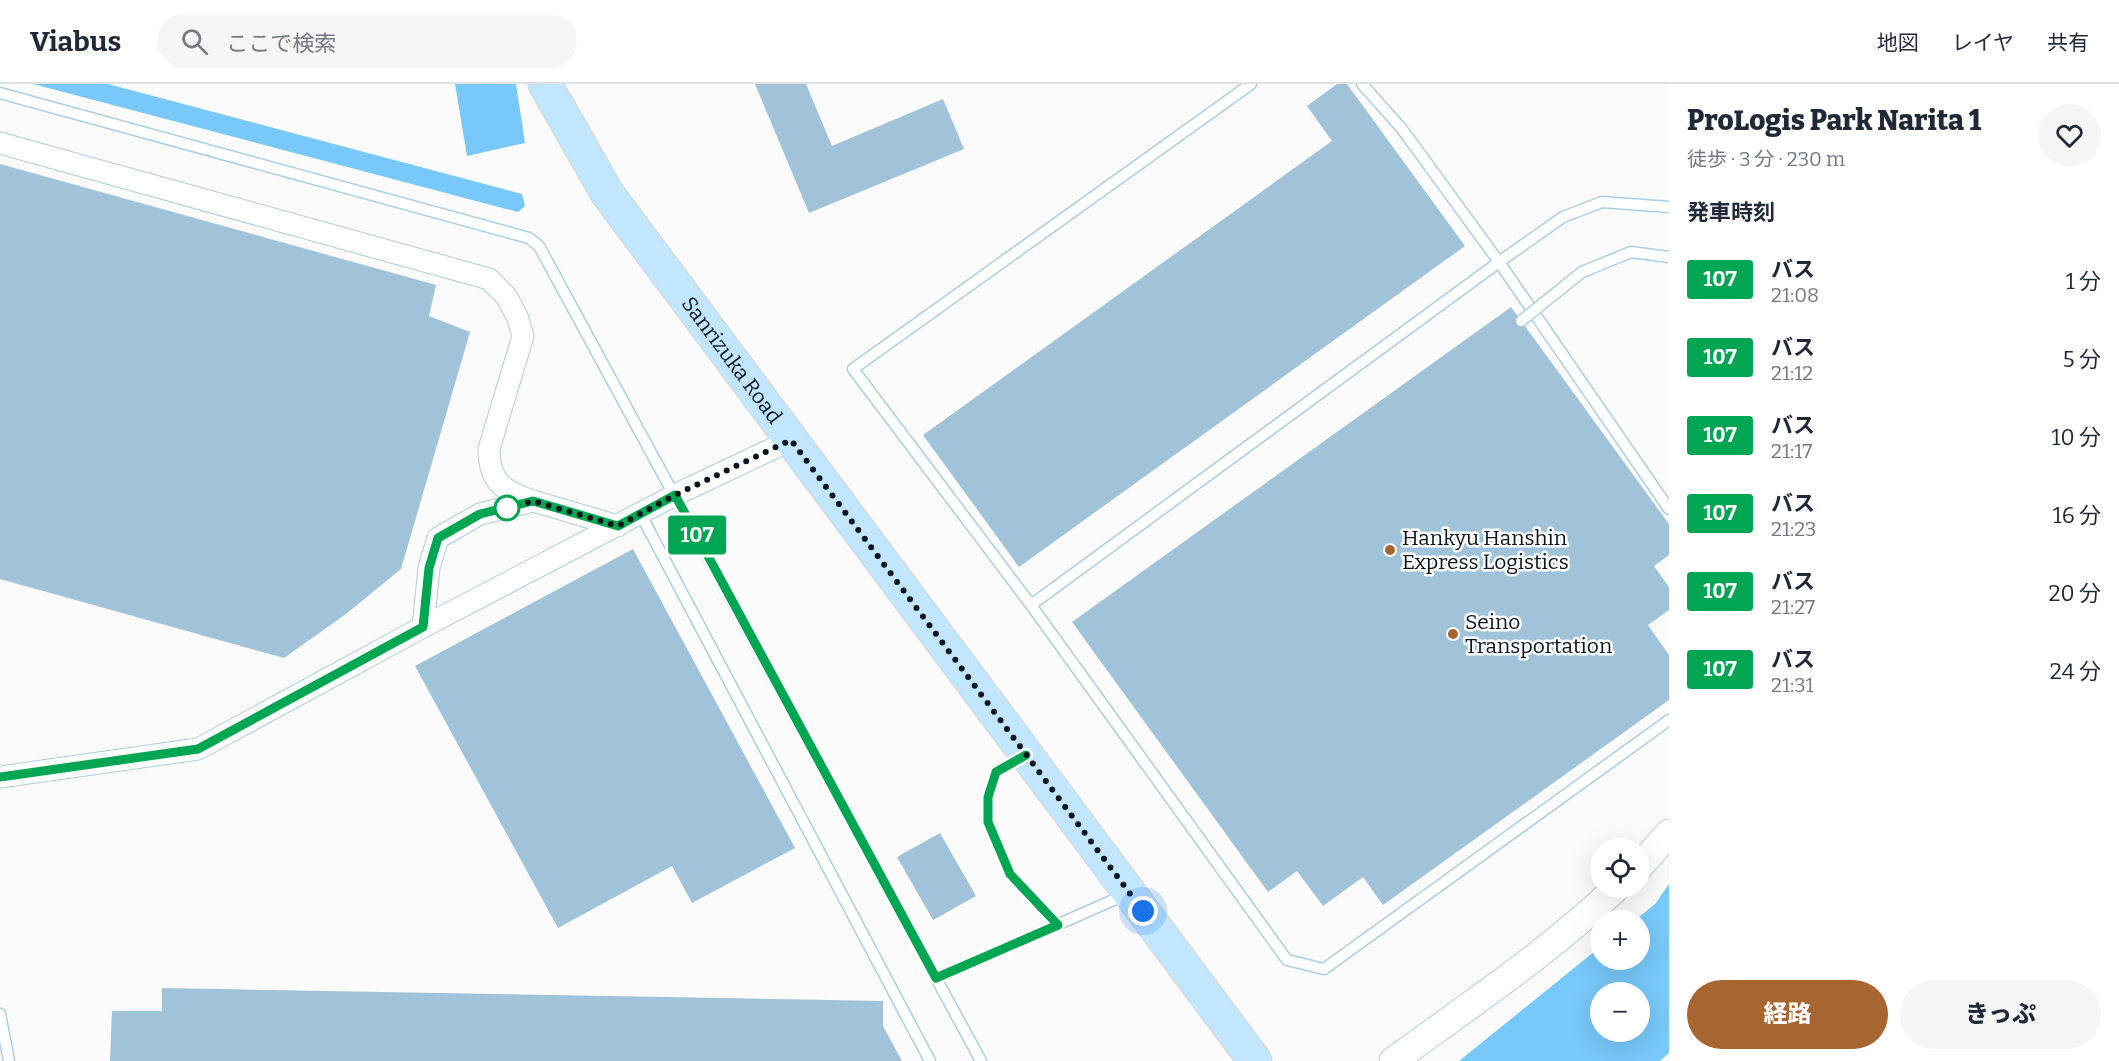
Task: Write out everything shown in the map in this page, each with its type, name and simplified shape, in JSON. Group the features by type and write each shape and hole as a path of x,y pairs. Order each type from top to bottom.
{"main road":[{"name":"Sanrizuka Road","path":"545,84 607,193 1255,1061"}],"street":[{"path":"0,143 489,279 506,296 517,316 523,336 489,449 489,462 494,478 510,494 618,526"},
{"path":"0,777 198,749 640,513 791,440"},
{"path":"423,627 429,568 438,538 480,514 533,501"},
{"path":"1650,855 1669,833"},
{"path":"1393,1061 1536,956 1587,916 1606,898"}],"lane":[{"path":"1251,84 854,369 1030,605 1287,960 1324,969 1669,720"},
{"path":"1362,84 1402,129 1499,262 1669,509"},
{"path":"0,93 529,238 539,246 981,1061"},
{"path":"1030,605 1563,217 1602,202 1669,207"},
{"path":"1521,321 1581,272 1631,252 1669,257"},
{"path":"640,513 930,1061"},
{"path":"1026,755 996,772 988,797 988,822 1010,874 1058,925"},
{"path":"936,978 1130,893"},
{"path":"0,1014 9,1061"}],"shaded area":[{"path":"33,84 108,84 522,194 525,206 518,212"},
{"path":"455,84 516,84 525,143 467,156"},
{"path":"1669,884 1669,1053 1660,1061 1459,1061 1590,955 1590,970 1650,970 1650,910 1648,910 1655,904"}],"building":[{"path":"755,84 806,84 832,146 943,99 964,149 809,213"},
{"path":"1337,84 1347,84 1465,246 1019,567 923,435 1332,141 1307,106"},
{"path":"0,164 436,285 429,316 470,332 401,569 346,614 284,658 0,579"},
{"path":"1511,307 1669,524 1669,555 1654,566 1669,587 1669,610 1648,625 1669,655 1669,700 1383,905 1363,877 1323,906 1297,871 1268,892 1072,622"},
{"path":"633,549 795,848 692,903 672,866 558,928 415,666"},
{"path":"940,833 976,896 933,920 897,857"},
{"path":"162,988 883,1001 883,1026 902,1061 110,1061 112,1011 162,1011"}],"bus line":[{"name":"107","path":"0,777 198,749 423,627 429,568 438,538 480,514 533,501 618,526 675,495 936,978 1058,925 1010,874 988,822 988,797 996,772 1026,755"}],"place":[{"name":"Hankyu Hanshin Express Logistics","path":"1390,550"},
{"name":"Seino Transportation","path":"1453,634"}],"route":[{"path":"507,508 533,501 618,526 675,495 791,440 1143,911"}]}
